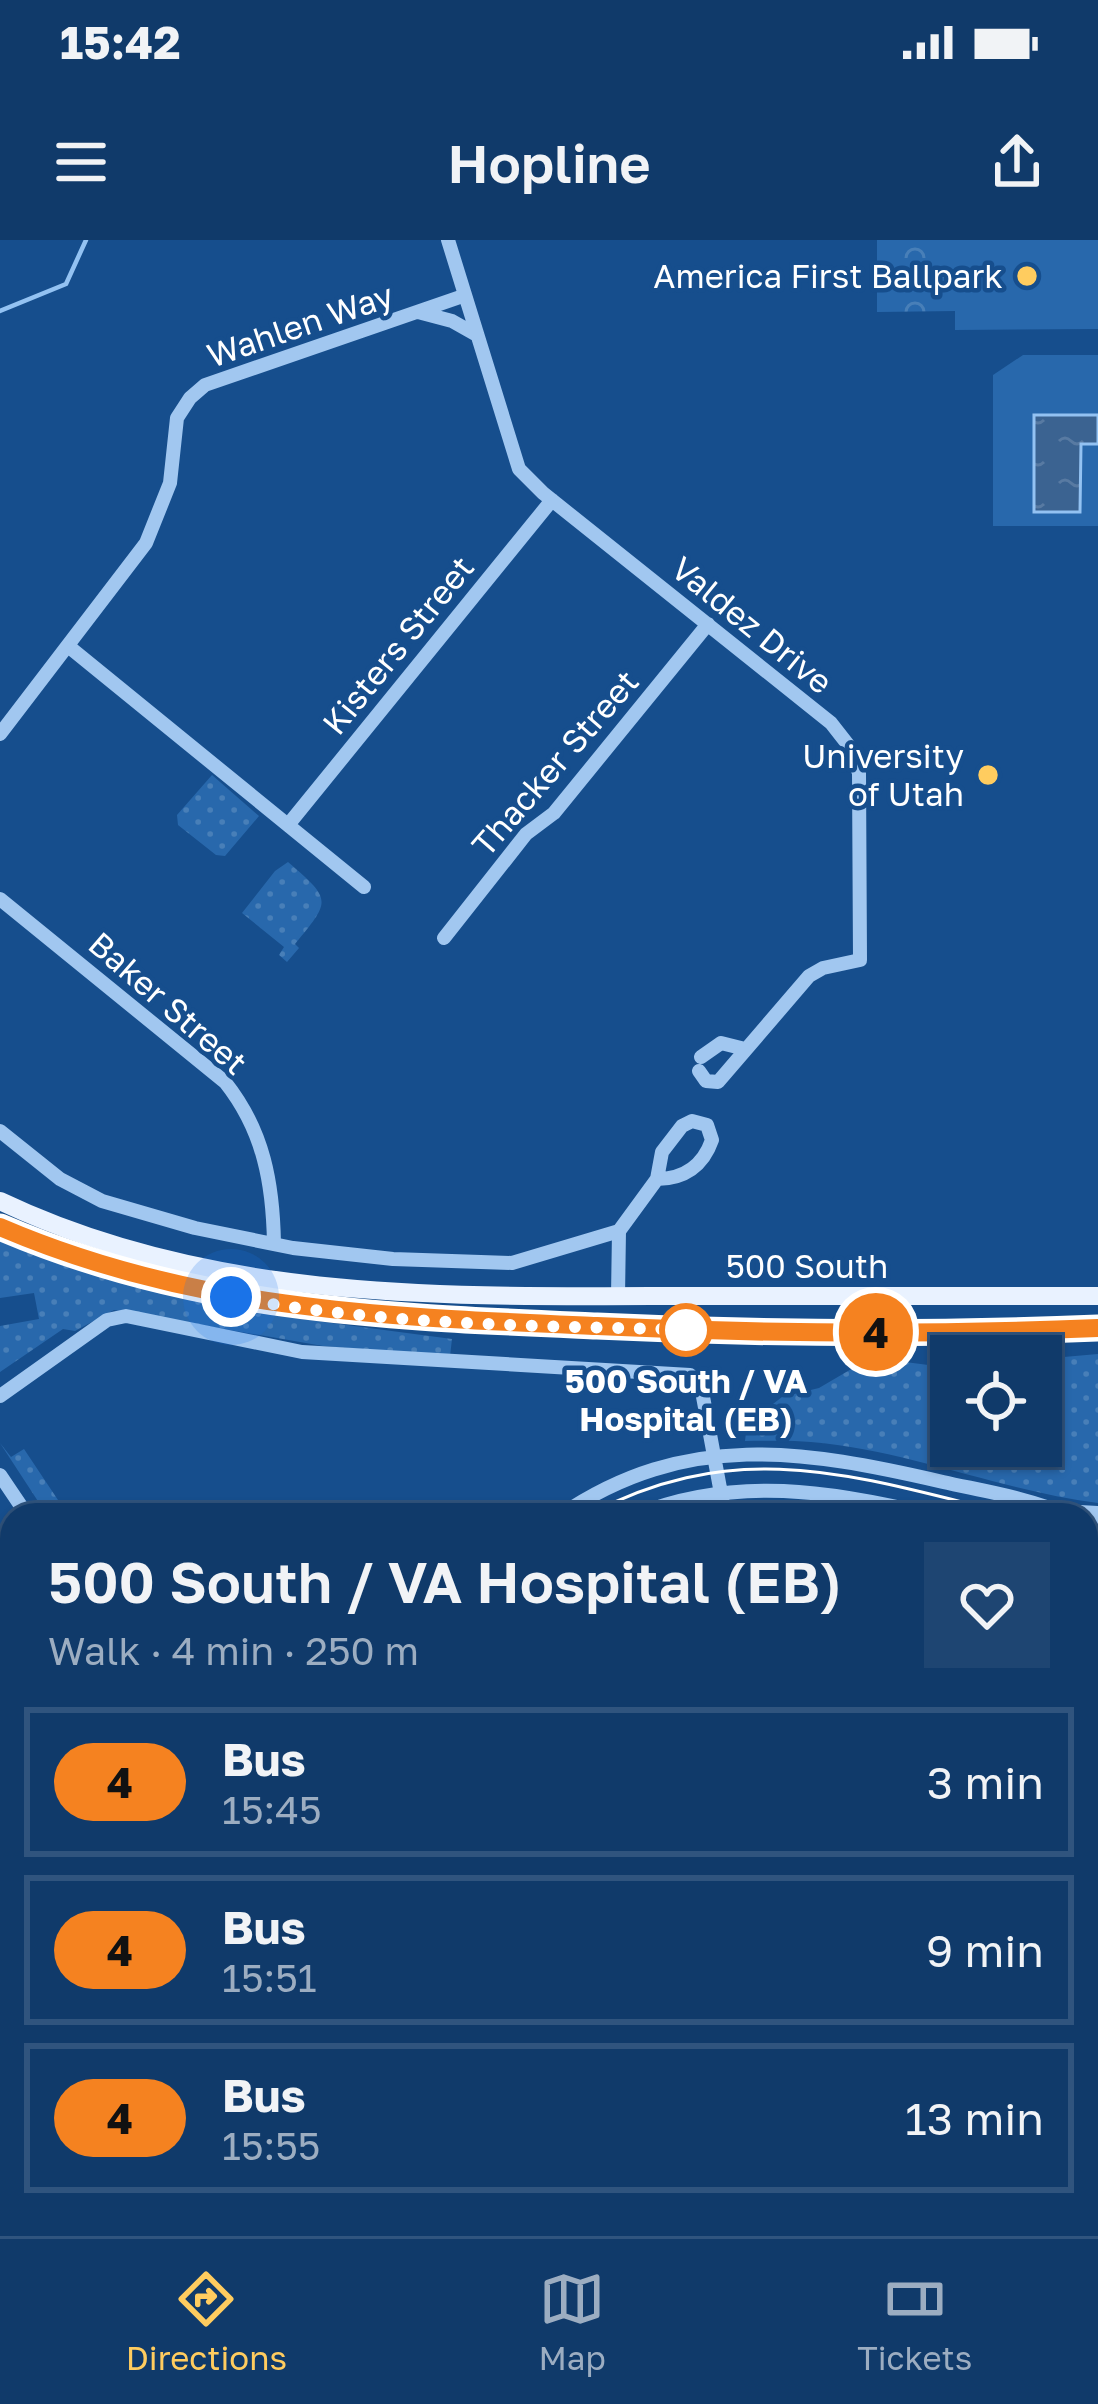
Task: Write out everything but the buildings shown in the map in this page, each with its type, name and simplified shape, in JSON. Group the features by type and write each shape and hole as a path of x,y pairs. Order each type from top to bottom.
{"main road":[{"name":"500 South","path":"0,1201 142,1253 345,1291 516,1296 1098,1296"},
{"name":"500 South","path":"0,1227 102,1265 207,1292 337,1312 602,1327 880,1332 1098,1328"},
{"path":"602,1327 618,1296"}],"street":[{"name":"Valdez Drive","path":"448,240 514,461 552,500 831,723 849,746 861,787 860,960 809,976 718,1082 706,1082 700,1064 722,1043 745,1049"},
{"name":"Wahlen Way","path":"0,734 139,555 170,483 178,418 190,398 205,386 463,296"},
{"path":"418,312 475,334"},
{"name":"Kisters Street","path":"288,825 552,500"},
{"name":"Thacker Street","path":"444,938 526,834 554,813 708,624"},
{"path":"68,646 364,887"},
{"name":"Baker Street","path":"0,898 206,1064 233,1092 261,1142 274,1244"},
{"path":"618,1296 619,1232 657,1179 662,1152 682,1126 698,1121 707,1125 712,1140 701,1161 679,1178 657,1179"},
{"path":"0,1131 60,1179 102,1201 274,1244 393,1259 512,1263 619,1232"},
{"path":"0,1396 107,1320 126,1316 302,1352 690,1375 701,1386 723,1503"},
{"path":"581,1503 619,1480 771,1453 842,1460 1020,1503"},
{"path":"0,1475 19,1503"},
{"path":"668,1503 721,1492 809,1490 873,1503"}],"green space":[{"path":"877,240 955,240 955,311 877,312"},
{"name":"America First Ballpark","path":"955,240 1098,240 1098,329 955,330"},
{"path":"1023,355 1098,355 1098,526 993,526 993,375"},
{"path":"212,775 259,816 225,856 216,855 178,825 177,815"},
{"path":"288,862 313,885 322,901 287,962 279,955 284,947 242,913 275,871"},
{"path":"0,1238 156,1291 241,1311 452,1339 450,1356 323,1346 114,1310 75,1331 63,1329 0,1372 0,1326 39,1319 34,1293 0,1298"},
{"path":"1098,1354 1098,1503 938,1467 1062,1467 1062,1357"},
{"path":"865,1361 930,1365 930,1465 847,1446 745,1441 747,1424 782,1397 819,1388"},
{"path":"0,1443 11,1457 24,1449 60,1503 39,1503"}],"water":[{"path":"1034,415 1098,415 1098,444 1081,444 1080,512 1034,512"}],"waterway":[{"path":"0,311 66,284 86,240"}],"tram line":[{"path":"615,1503 697,1475 748,1469 851,1477 965,1503"}],"bus line":[{"name":"4","path":"0,1227 160,1282 354,1314 737,1331 1098,1328"}],"place":[{"name":"America First Ballpark","path":"1027,276"},
{"name":"University of Utah","path":"988,775"},
{"name":"500 South / VA Hospital (EB)","path":"686,1330"}],"route":[{"path":"231,1297 302,1309 418,1319 700,1330 686,1330"}]}
